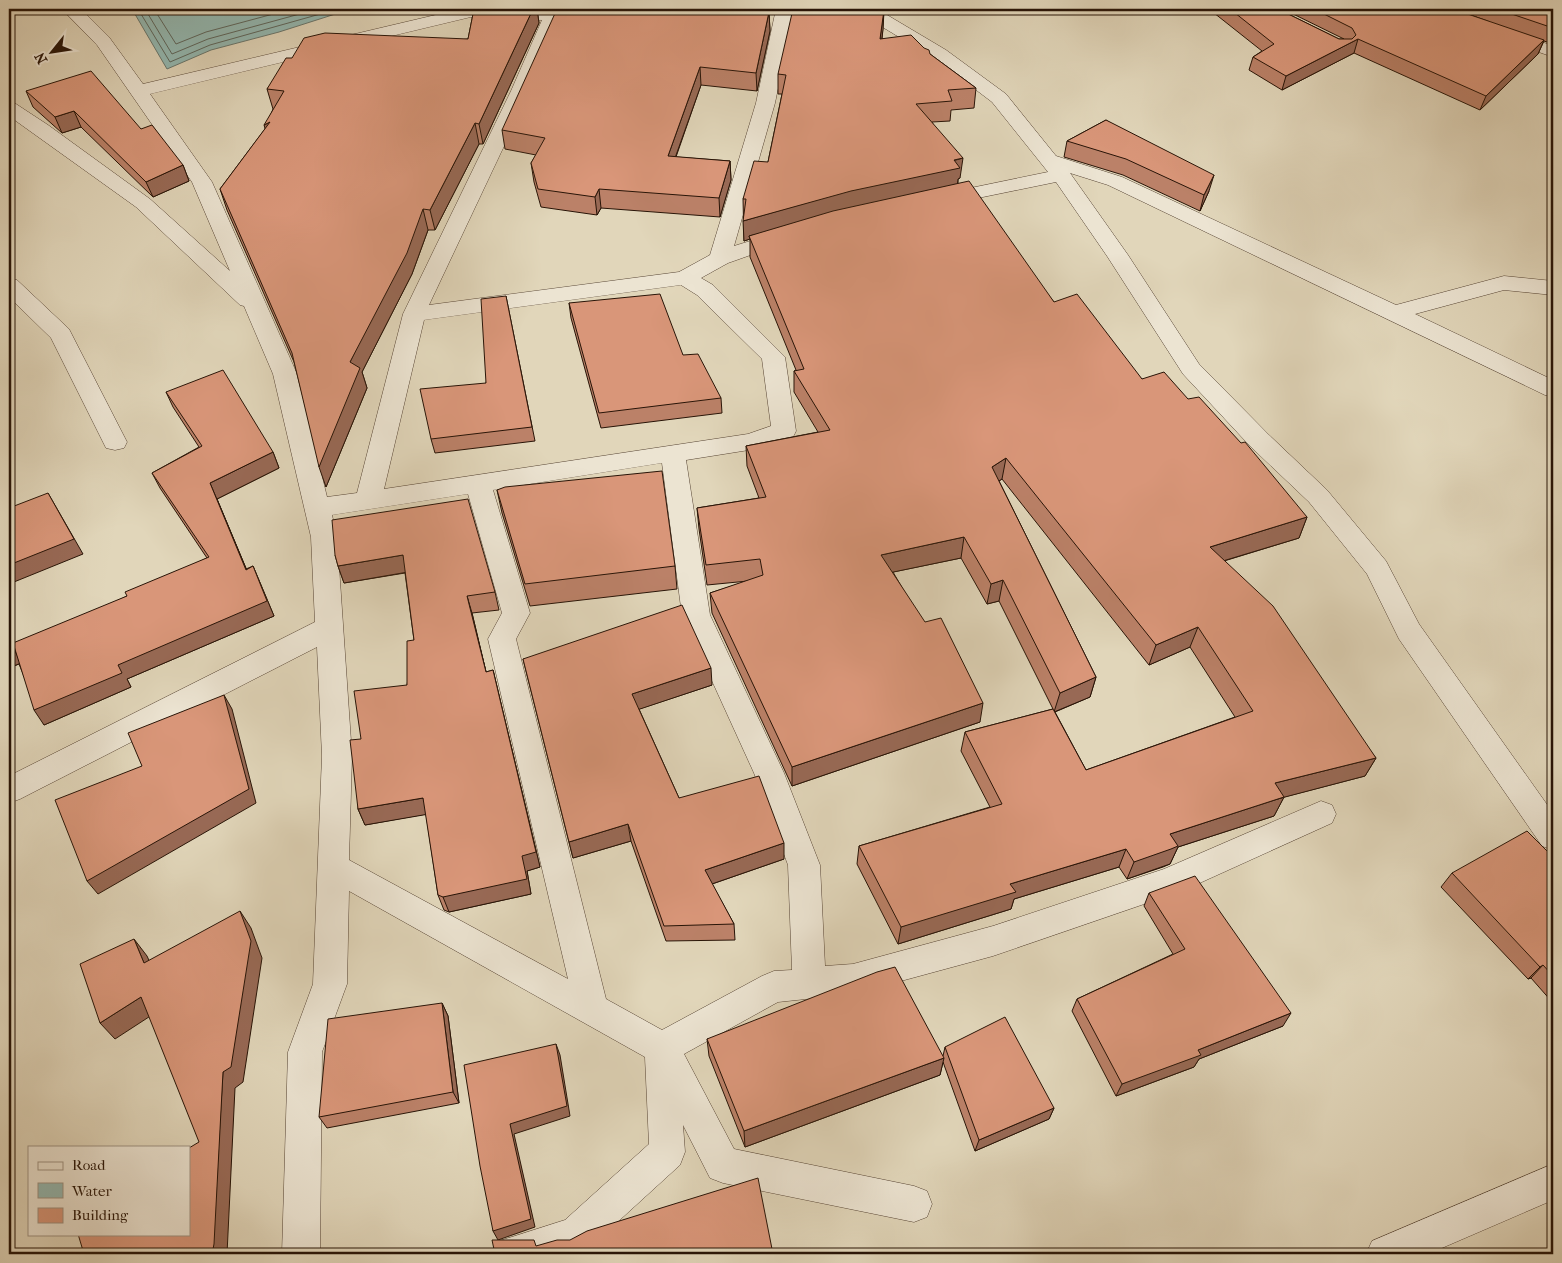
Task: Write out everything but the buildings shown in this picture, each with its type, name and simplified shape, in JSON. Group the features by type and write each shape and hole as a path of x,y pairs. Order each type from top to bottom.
{"street":[{"path":"71,9 103,41 202,182 285,374 324,537 337,756 334,867 330,984 305,1052 301,1254"},
{"path":"720,258 764,106 780,42 785,9"},
{"path":"865,9 940,54 999,98 1055,168 1117,255 1191,369 1259,440 1318,496 1377,568 1409,631 1553,837"},
{"path":"1433,9 1553,52"},
{"path":"138,90 471,10 553,15 414,314 368,500"},
{"path":"9,108 42,129 142,203 257,308"},
{"path":"920,204 1055,168 1115,181 1553,389"},
{"path":"414,314 685,278 720,258 801,231"},
{"path":"318,508 749,442 784,432 773,358 705,290 685,278"},
{"path":"1394,312 1504,283 1553,288"},
{"path":"9,284 61,334 115,442"},
{"path":"673,453 696,615 769,773 804,865 809,983"},
{"path":"478,483 516,613 502,639 592,1009"},
{"path":"9,790 329,628"},
{"path":"662,1048 774,987 853,979 993,941 1171,881 1321,814"},
{"path":"334,867 662,1048 723,1165 914,1204"},
{"path":"512,1254 575,1236 667,1152 662,1048"},
{"path":"1385,1254 1553,1182"}],"water":[{"path":"132,9 351,9 279,32 211,50 167,69"}]}
